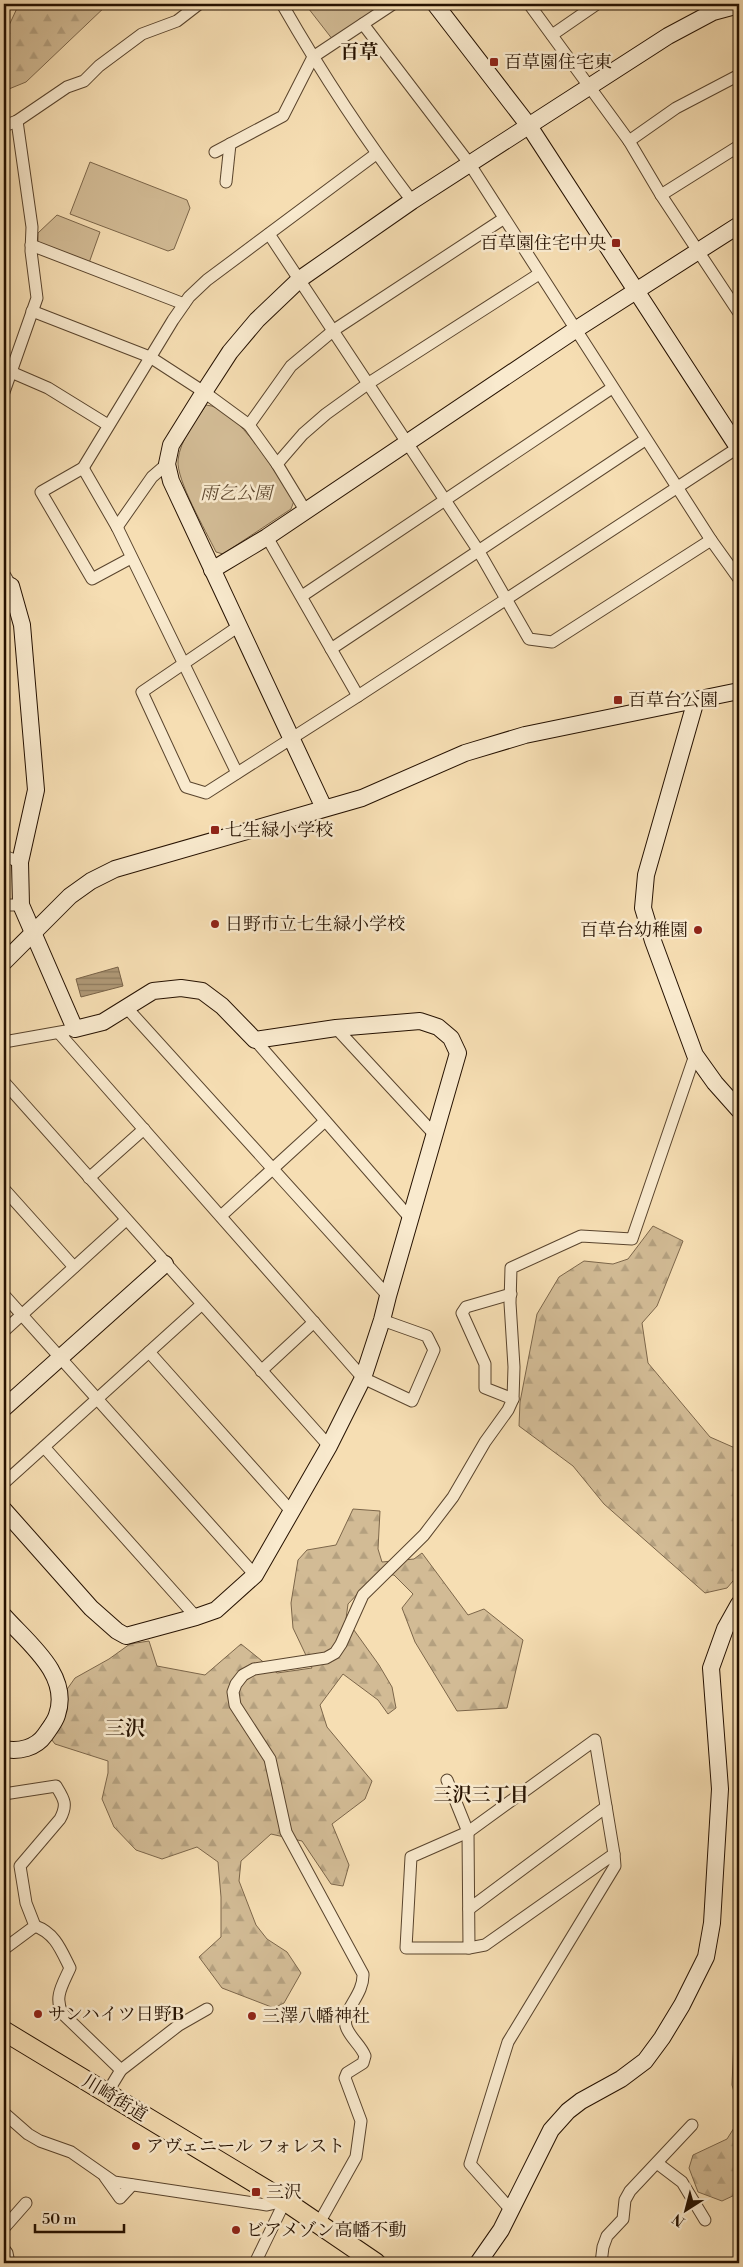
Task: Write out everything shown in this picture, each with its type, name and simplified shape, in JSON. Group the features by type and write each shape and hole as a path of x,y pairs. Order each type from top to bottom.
{"main road":[{"name":"川崎街道","path":"4,2032 285,2201 376,2263"}],"street":[{"path":"4,126 17,121 67,87 84,81 100,66 142,34 177,21 199,4"},
{"path":"282,4 313,57 376,154 412,201"},
{"path":"215,152 283,116 313,57 393,4"},
{"path":"239,626 142,692 186,787 206,793 358,696 677,486 739,448 529,126 435,4"},
{"path":"529,4 629,141 661,195 738,309"},
{"path":"552,35 597,4"},
{"path":"324,808 171,481 167,464 172,445 235,345 257,320 300,279 469,163 711,8 739,4"},
{"path":"363,24 469,163 645,440 739,579"},
{"path":"629,141 676,108 739,75"},
{"path":"4,392 37,298 31,245 32,227 17,121"},
{"path":"226,182 230,144"},
{"path":"661,195 739,146"},
{"path":"131,558 92,579 40,492 83,468 184,304 207,280 376,154"},
{"path":"249,425 291,366 334,330 503,219"},
{"path":"212,570 267,537 575,330 638,292 739,225"},
{"path":"269,234 478,550 529,639 552,642 711,540"},
{"path":"31,245 184,304"},
{"path":"277,464 308,429 369,383 539,274"},
{"path":"32,311 150,357 204,392 249,425 277,464 305,510"},
{"path":"11,372 48,388 108,425"},
{"path":"302,596 612,388"},
{"path":"331,649 645,440"},
{"path":"117,527 152,477 167,464"},
{"path":"83,468 117,527 237,773"},
{"path":"267,537 358,696"},
{"path":"8,580 22,625 36,790 20,862 22,905 76,1029"},
{"path":"4,962 70,896 91,881 115,869 362,798 465,753 526,735 739,691"},
{"path":"696,700 646,875 643,908 652,941 696,1055 714,1083 739,1110"},
{"path":"4,856 20,862"},
{"path":"4,905 22,905"},
{"path":"4,1042 59,1033 103,1022 153,991 180,988 202,991 222,1006 255,1040 410,1218"},
{"path":"126,1007 388,1296"},
{"path":"4,1510 91,1608 117,1631 126,1636 196,1618 216,1610 236,1594 255,1575 329,1446 363,1378 382,1320 458,1053 451,1038 438,1027 420,1021 336,1028 255,1040"},
{"path":"336,1028 435,1135"},
{"path":"59,1033 363,1378 412,1401 434,1350 427,1336 382,1320"},
{"path":"319,2223 356,2157 360,2121 345,2078 347,2073 363,2063 365,2056 362,2047 349,2032 345,2023 347,2012 361,1991 363,1974 286,1832 270,1759 238,1712 233,1692 243,1675 254,1669 326,1658 335,1653 363,1595 424,1535 453,1497 513,1399 511,1268 581,1236 632,1239 696,1055"},
{"path":"4,1082 201,1305 329,1446"},
{"path":"221,1216 325,1121"},
{"path":"89,1178 144,1129"},
{"path":"4,1189 74,1267"},
{"path":"4,1331 126,1220"},
{"path":"4,1408 165,1264"},
{"path":"511,1294 466,1307 462,1313 485,1364 485,1388 513,1399"},
{"path":"4,1295 96,1400 255,1575"},
{"path":"4,1483 201,1305"},
{"path":"261,1371 314,1322"},
{"path":"149,1352 291,1511"},
{"path":"44,1447 196,1618"},
{"path":"478,2263 491,2248 512,2210 551,2130 581,2100 621,2079 645,2061 662,2038 682,2005 706,1957 712,1923 720,1789 711,1668 725,1629 739,1604"},
{"path":"4,1616 55,1676 60,1690 57,1717 42,1739 21,1750 4,1749"},
{"path":"512,2210 470,2164 508,2042 615,1866 614,1854 595,1740 468,1832 411,1857 406,1948 469,1948 485,1945 614,1854"},
{"path":"447,1780 468,1832 469,1948"},
{"path":"4,1794 56,1786 66,1801 65,1810 60,1819 20,1866 26,1903 35,1926 45,1930 55,1940 70,1968 58,1995 57,2005 121,2070"},
{"path":"468,1909 606,1807"},
{"path":"4,1949 35,1926"},
{"path":"107,2093 121,2070 179,2025 207,2008"},
{"path":"4,2113 28,2134 40,2141 71,2152 114,2182 267,2205 285,2201"},
{"path":"601,2263 602,2247 607,2236 623,2219 625,2200 630,2191 692,2125"},
{"path":"657,2163 682,2182 705,2220"},
{"path":"254,2263 285,2201"},
{"path":"4,2228 26,2203"},
{"path":"4,2250 7,2253 9,2263"}],"green space":[{"path":"19,4 108,4 26,82 4,91 4,36"},
{"path":"305,4 388,4 333,40"},
{"path":"90,162 187,200 190,208 174,249 168,251 70,214"},
{"path":"57,215 100,232 89,263 41,245 38,241 38,233"},
{"name":"雨乞公園","path":"206,405 218,409 231,417 243,429 256,444 294,501 291,509 223,554 216,552 199,519 179,469 178,460 182,445"},
{"path":"653,1226 683,1241 657,1306 642,1323 648,1363 710,1437 735,1448 739,1445 739,1574 727,1588 705,1593 604,1504 573,1466 519,1426 520,1402 537,1314 559,1277 584,1261 613,1264 628,1259"},
{"path":"353,1509 380,1511 378,1549 382,1562 414,1559 422,1553 468,1615 484,1609 523,1640 507,1708 457,1711 415,1642 402,1608 413,1594 394,1575 376,1574 348,1604 346,1619 379,1665 392,1687 396,1708 388,1714 378,1700 343,1674 320,1705 327,1727 372,1781 365,1799 332,1824 349,1865 343,1886 331,1884 302,1841 271,1834 241,1861 239,1881 256,1925 267,1939 287,1952 301,1973 284,2003 274,2008 222,1988 199,1957 221,1937 221,1897 218,1862 197,1847 162,1859 136,1850 114,1827 102,1799 108,1773 108,1761 55,1744 41,1726 75,1678 109,1659 130,1644 149,1641 157,1666 205,1675 241,1644 277,1673 312,1668 293,1628 291,1603 298,1560 307,1550 336,1545"},
{"path":"739,1993 739,2109 732,2085 735,2012"},
{"path":"739,2120 739,2193 722,2201 698,2192 689,2168 693,2155 727,2139"}],"shaded area":[{"path":"118,967 123,986 81,997 76,979"}],"place":[{"name":"百草園住宅東","path":"494,62"},
{"name":"百草園住宅中央","path":"616,243"},
{"name":"百草台公園","path":"618,700"},
{"name":"七生緑小学校","path":"215,830"},
{"name":"日野市立七生緑小学校","path":"215,924"},
{"name":"百草台幼稚園","path":"698,930"},
{"name":"サンハイツ日野B","path":"38,2014"},
{"name":"三澤八幡神社","path":"252,2016"},
{"name":"アヴェニール フォレスト","path":"136,2146"},
{"name":"三沢","path":"256,2192"},
{"name":"ビアメゾン高幡不動","path":"236,2230"}],"district":[{"name":"百草","path":"359,51"},
{"name":"三沢","path":"125,1728"},
{"name":"三沢三丁目","path":"481,1794"}]}
